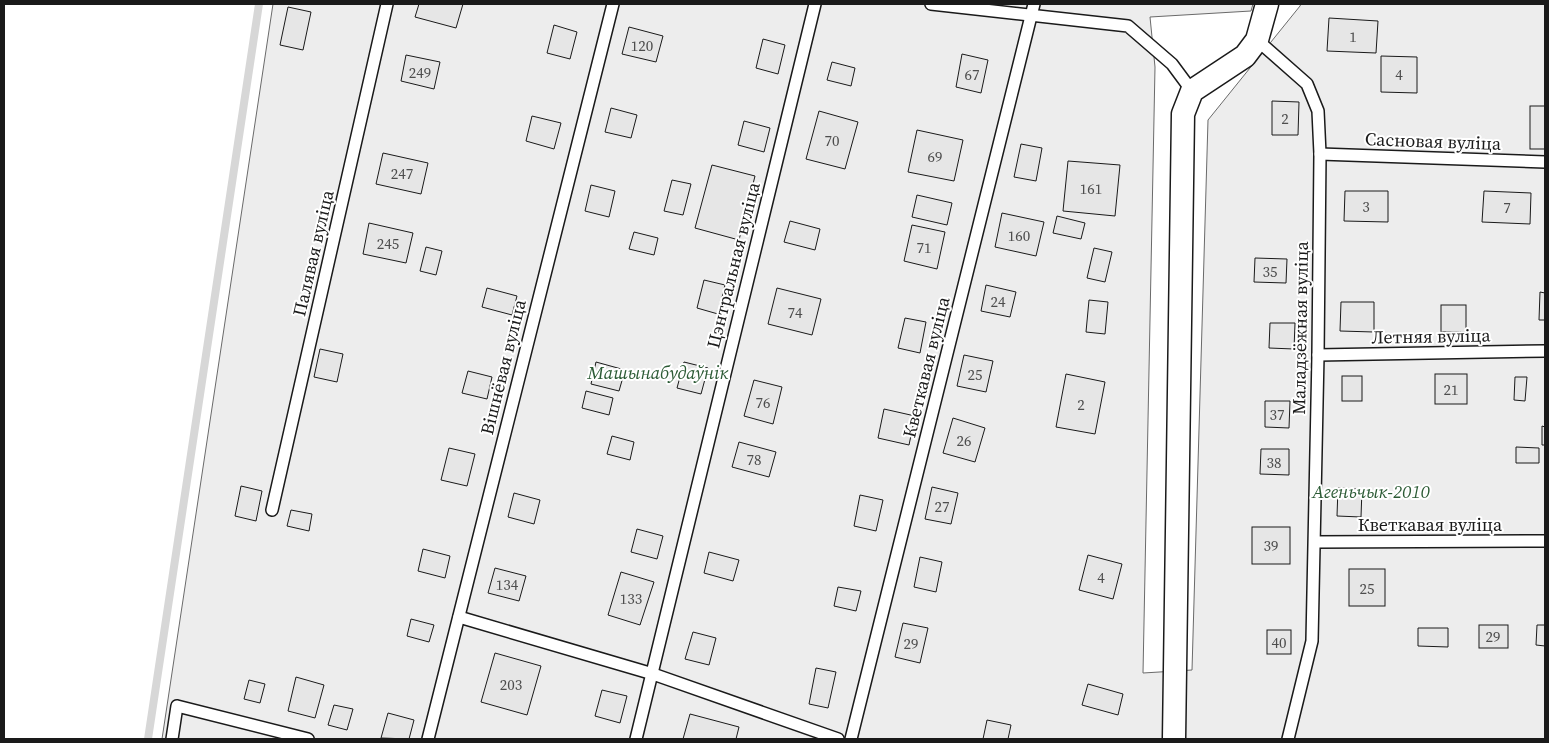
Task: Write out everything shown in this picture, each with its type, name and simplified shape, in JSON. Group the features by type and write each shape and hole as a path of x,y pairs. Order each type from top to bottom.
{"street":[{"path":"1174,739 1183,114 1192,91 1245,56 1257,40 1267,4"}],"lane":[{"name":"Палявая вуліца","path":"272,510 387,4"},
{"name":"Вішнёвая вуліца","path":"428,739 613,4"},
{"name":"Цэнтральная вуліца","path":"636,739 815,4"},
{"path":"931,4 1033,9 1128,26 1172,64 1192,91"},
{"name":"Кветкавая вуліца","path":"851,739 1033,9"},
{"name":"Маладзёжная вуліца","path":"1257,40 1307,84 1318,111 1320,154 1312,641 1288,739"},
{"name":"Сасновая вуліца","path":"1320,154 1545,162"},
{"name":"Летняя вуліца","path":"1318,355 1545,351"},
{"name":"Кветкавая вуліца","path":"1315,542 1545,541"},
{"path":"458,616 653,674 838,739"},
{"path":"172,739 177,706 308,739"}],"shaded area":[{"name":"Машынабудаўнік","path":"273,4 1253,4 1251,11 1150,17 1155,67 1143,673 1192,670 1208,120 1301,4 1545,4 1545,739 162,739"}],"building":[{"path":"419,4 463,4 456,28 415,17"},
{"path":"288,7 311,12 303,50 280,45"},
{"path":"1329,18 1378,21 1376,53 1327,51"},
{"path":"554,25 577,32 570,59 547,53"},
{"path":"629,27 663,36 656,62 622,54"},
{"path":"763,39 785,45 778,74 756,68"},
{"path":"962,54 988,60 981,93 956,87"},
{"path":"406,55 440,62 434,89 401,81"},
{"path":"1381,56 1417,57 1417,93 1381,92"},
{"path":"832,62 855,68 851,86 827,80"},
{"path":"1272,101 1299,102 1298,135 1272,135"},
{"path":"1530,106 1545,106 1545,149 1530,149"},
{"path":"611,108 637,115 631,138 605,132"},
{"path":"819,111 858,122 845,169 806,159"},
{"path":"532,116 561,123 554,149 526,141"},
{"path":"744,121 770,128 764,152 738,145"},
{"path":"917,130 963,140 954,181 908,172"},
{"path":"1021,144 1042,148 1036,181 1014,177"},
{"path":"383,153 428,163 421,194 376,184"},
{"path":"1068,161 1120,165 1115,216 1063,211"},
{"path":"712,165 755,176 739,240 695,228"},
{"path":"672,180 691,184 683,215 664,211"},
{"path":"591,185 615,191 609,217 585,211"},
{"path":"1345,191 1388,191 1388,222 1344,221"},
{"path":"1484,191 1531,193 1530,224 1482,222"},
{"path":"917,195 952,203 947,225 912,217"},
{"path":"1002,213 1044,222 1036,256 995,247"},
{"path":"1057,216 1085,223 1081,239 1053,233"},
{"path":"790,221 820,229 815,250 784,242"},
{"path":"369,223 413,233 406,263 363,254"},
{"path":"912,225 945,232 937,269 904,261"},
{"path":"634,232 658,238 654,255 629,249"},
{"path":"426,247 442,251 436,275 420,271"},
{"path":"1094,248 1112,252 1105,282 1087,278"},
{"path":"1255,258 1287,259 1286,283 1254,282"},
{"path":"704,280 725,285 718,314 697,308"},
{"path":"986,285 1016,292 1010,317 981,311"},
{"path":"487,288 517,296 512,315 482,307"},
{"path":"777,288 821,299 812,335 768,324"},
{"path":"1540,292 1545,293 1545,320 1539,320"},
{"path":"1089,300 1108,302 1105,334 1086,332"},
{"path":"1341,302 1374,302 1374,332 1340,331"},
{"path":"1441,305 1466,305 1466,332 1441,332"},
{"path":"905,318 926,322 920,353 898,348"},
{"path":"1270,323 1295,323 1294,349 1269,348"},
{"path":"320,349 343,354 337,382 314,377"},
{"path":"964,355 993,361 986,392 957,386"},
{"path":"596,362 625,370 619,391 591,384"},
{"path":"684,362 708,368 701,394 677,388"},
{"path":"468,371 492,377 487,399 462,393"},
{"path":"1066,374 1105,382 1095,434 1056,427"},
{"path":"1435,374 1467,374 1467,404 1435,404"},
{"path":"1342,376 1362,376 1362,401 1342,401"},
{"path":"1515,377 1527,377 1525,401 1514,400"},
{"path":"754,380 782,387 773,424 744,416"},
{"path":"586,391 613,398 609,415 582,408"},
{"path":"1265,401 1290,401 1289,428 1265,427"},
{"path":"884,409 915,416 909,445 878,438"},
{"path":"953,418 985,428 975,462 943,453"},
{"path":"1542,426 1545,427 1545,445 1542,445"},
{"path":"612,436 634,442 630,460 607,454"},
{"path":"739,442 776,452 769,477 732,467"},
{"path":"1516,447 1539,448 1539,463 1516,463"},
{"path":"449,448 475,454 467,486 441,480"},
{"path":"1261,449 1289,449 1289,475 1260,474"},
{"path":"241,486 262,491 256,521 235,516"},
{"path":"932,487 958,493 951,524 925,519"},
{"path":"1338,488 1362,489 1361,517 1337,516"},
{"path":"514,493 540,500 534,524 508,517"},
{"path":"860,495 883,500 876,531 854,526"},
{"path":"291,510 312,514 309,531 287,526"},
{"path":"1252,527 1290,527 1290,564 1252,564"},
{"path":"637,529 663,536 657,559 631,552"},
{"path":"423,549 450,556 445,578 418,571"},
{"path":"709,552 739,560 733,581 704,573"},
{"path":"1088,555 1122,564 1113,599 1079,590"},
{"path":"920,557 942,562 936,592 914,587"},
{"path":"495,568 526,576 519,601 488,593"},
{"path":"1349,569 1385,569 1385,606 1349,606"},
{"path":"621,572 654,582 640,625 608,615"},
{"path":"838,587 861,591 856,611 834,606"},
{"path":"411,619 434,625 429,642 407,636"},
{"path":"903,623 928,628 920,663 895,657"},
{"path":"1479,625 1508,625 1508,648 1479,648"},
{"path":"1537,625 1545,625 1545,646 1536,645"},
{"path":"1418,628 1448,628 1448,647 1418,646"},
{"path":"1267,630 1291,630 1291,654 1267,654"},
{"path":"693,632 716,638 709,665 685,659"},
{"path":"495,653 541,666 527,715 481,702"},
{"path":"816,668 836,672 828,708 809,704"},
{"path":"296,677 324,685 315,718 288,711"},
{"path":"249,680 265,684 260,703 244,699"},
{"path":"1088,684 1123,694 1118,715 1082,705"},
{"path":"602,690 627,696 620,723 595,716"},
{"path":"334,705 353,709 347,730 328,725"},
{"path":"388,713 414,720 409,739 381,738"},
{"path":"690,714 739,727 736,739 683,739"},
{"path":"987,720 1011,725 1008,739 983,739"}],"waterway":[{"path":"148,739 259,4"}],"park label":[{"name":"Агеньчык-2010","path":"1371,491"}]}
